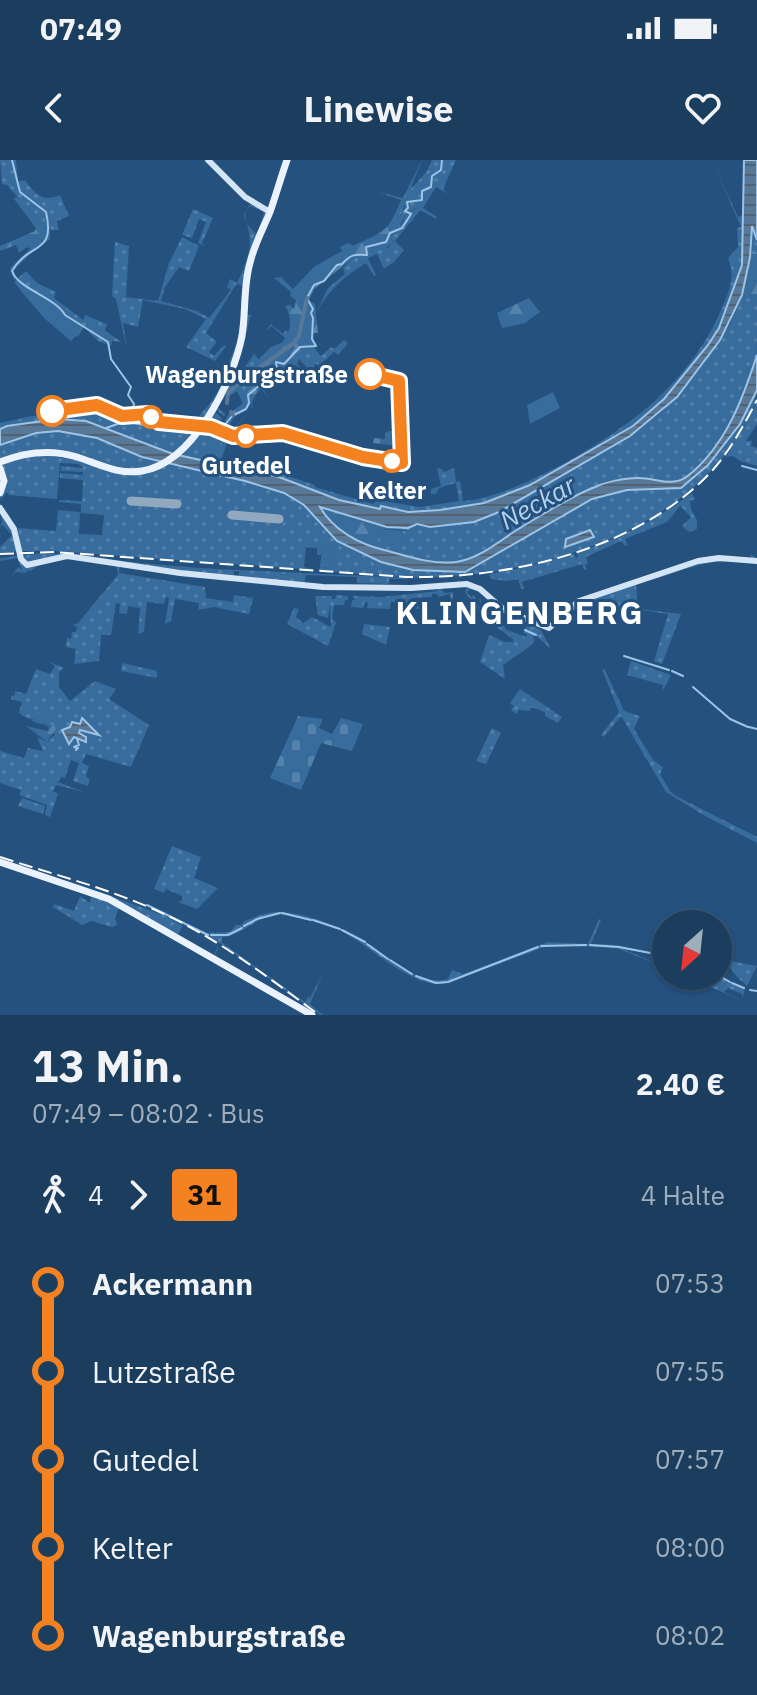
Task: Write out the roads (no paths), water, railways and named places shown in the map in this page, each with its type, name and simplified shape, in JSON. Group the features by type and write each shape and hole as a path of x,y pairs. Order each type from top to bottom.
{"main road":[{"path":"208,160 250,202 267,208"},
{"path":"0,493 4,481 0,468 29,453 51,452 125,472 155,468 185,446 203,423 237,355 252,256 287,160"},
{"path":"0,508 17,535 21,559 29,565 60,556 304,586 390,588 467,584 482,590 505,611 548,628 582,600 709,559 757,561"},
{"path":"0,862 105,897 212,961 312,1015"}],"waterway":[{"path":"12,160 20,192 46,212 48,226 44,242 26,255 12,271 21,283 108,342 111,359 131,387 128,395 134,404 132,414"},
{"path":"203,429 220,431 232,416 246,409 248,395 271,379 270,374 277,371 276,362 284,364 300,347 316,346 312,339 313,309 307,298 314,285 324,281 337,265 353,255 367,255 366,247 386,242 390,233 402,228 411,214 405,211 407,202 422,200 422,191 431,187 432,176 441,170 442,160"},
{"path":"295,341 299,336 307,298"},
{"path":"259,368 294,343"},
{"path":"246,377 255,369"},
{"path":"227,403 228,393 245,378"},
{"path":"106,428 126,421 169,430 178,427 186,433 196,429"},
{"path":"742,466 757,470"},
{"path":"525,630 536,635"},
{"path":"624,656 669,670"},
{"path":"672,671 683,676"},
{"path":"693,687 730,719 748,727"},
{"path":"749,727 757,729"},
{"path":"76,750 78,748 74,747 79,745 77,739"},
{"path":"147,905 208,935"},
{"path":"244,926 280,913"},
{"path":"282,913 311,920"},
{"path":"313,920 340,929"},
{"path":"211,935 228,935 242,928"},
{"path":"342,930 365,942"},
{"path":"367,944 388,959"},
{"path":"541,946 586,945"},
{"path":"590,945 652,953"},
{"path":"416,976 436,983 448,982 538,947"},
{"path":"390,960 412,974"},
{"path":"732,983 744,988"},
{"path":"750,990 757,991"}],"railway":[{"path":"0,554 54,552 406,577 446,576 529,565 609,540 647,522 681,499 718,464 757,400"},
{"path":"0,857 103,890 185,924 263,974 319,1015"}],"place":[{"name":"Wagenburgstraße","path":"370,374"},
{"name":"Gutedel","path":"246,436"},
{"name":"Kelter","path":"392,461"}],"district":[{"name":"KLINGENBERG","path":"520,612"}],"water label":[{"name":"Neckar","path":"537,502"}]}
